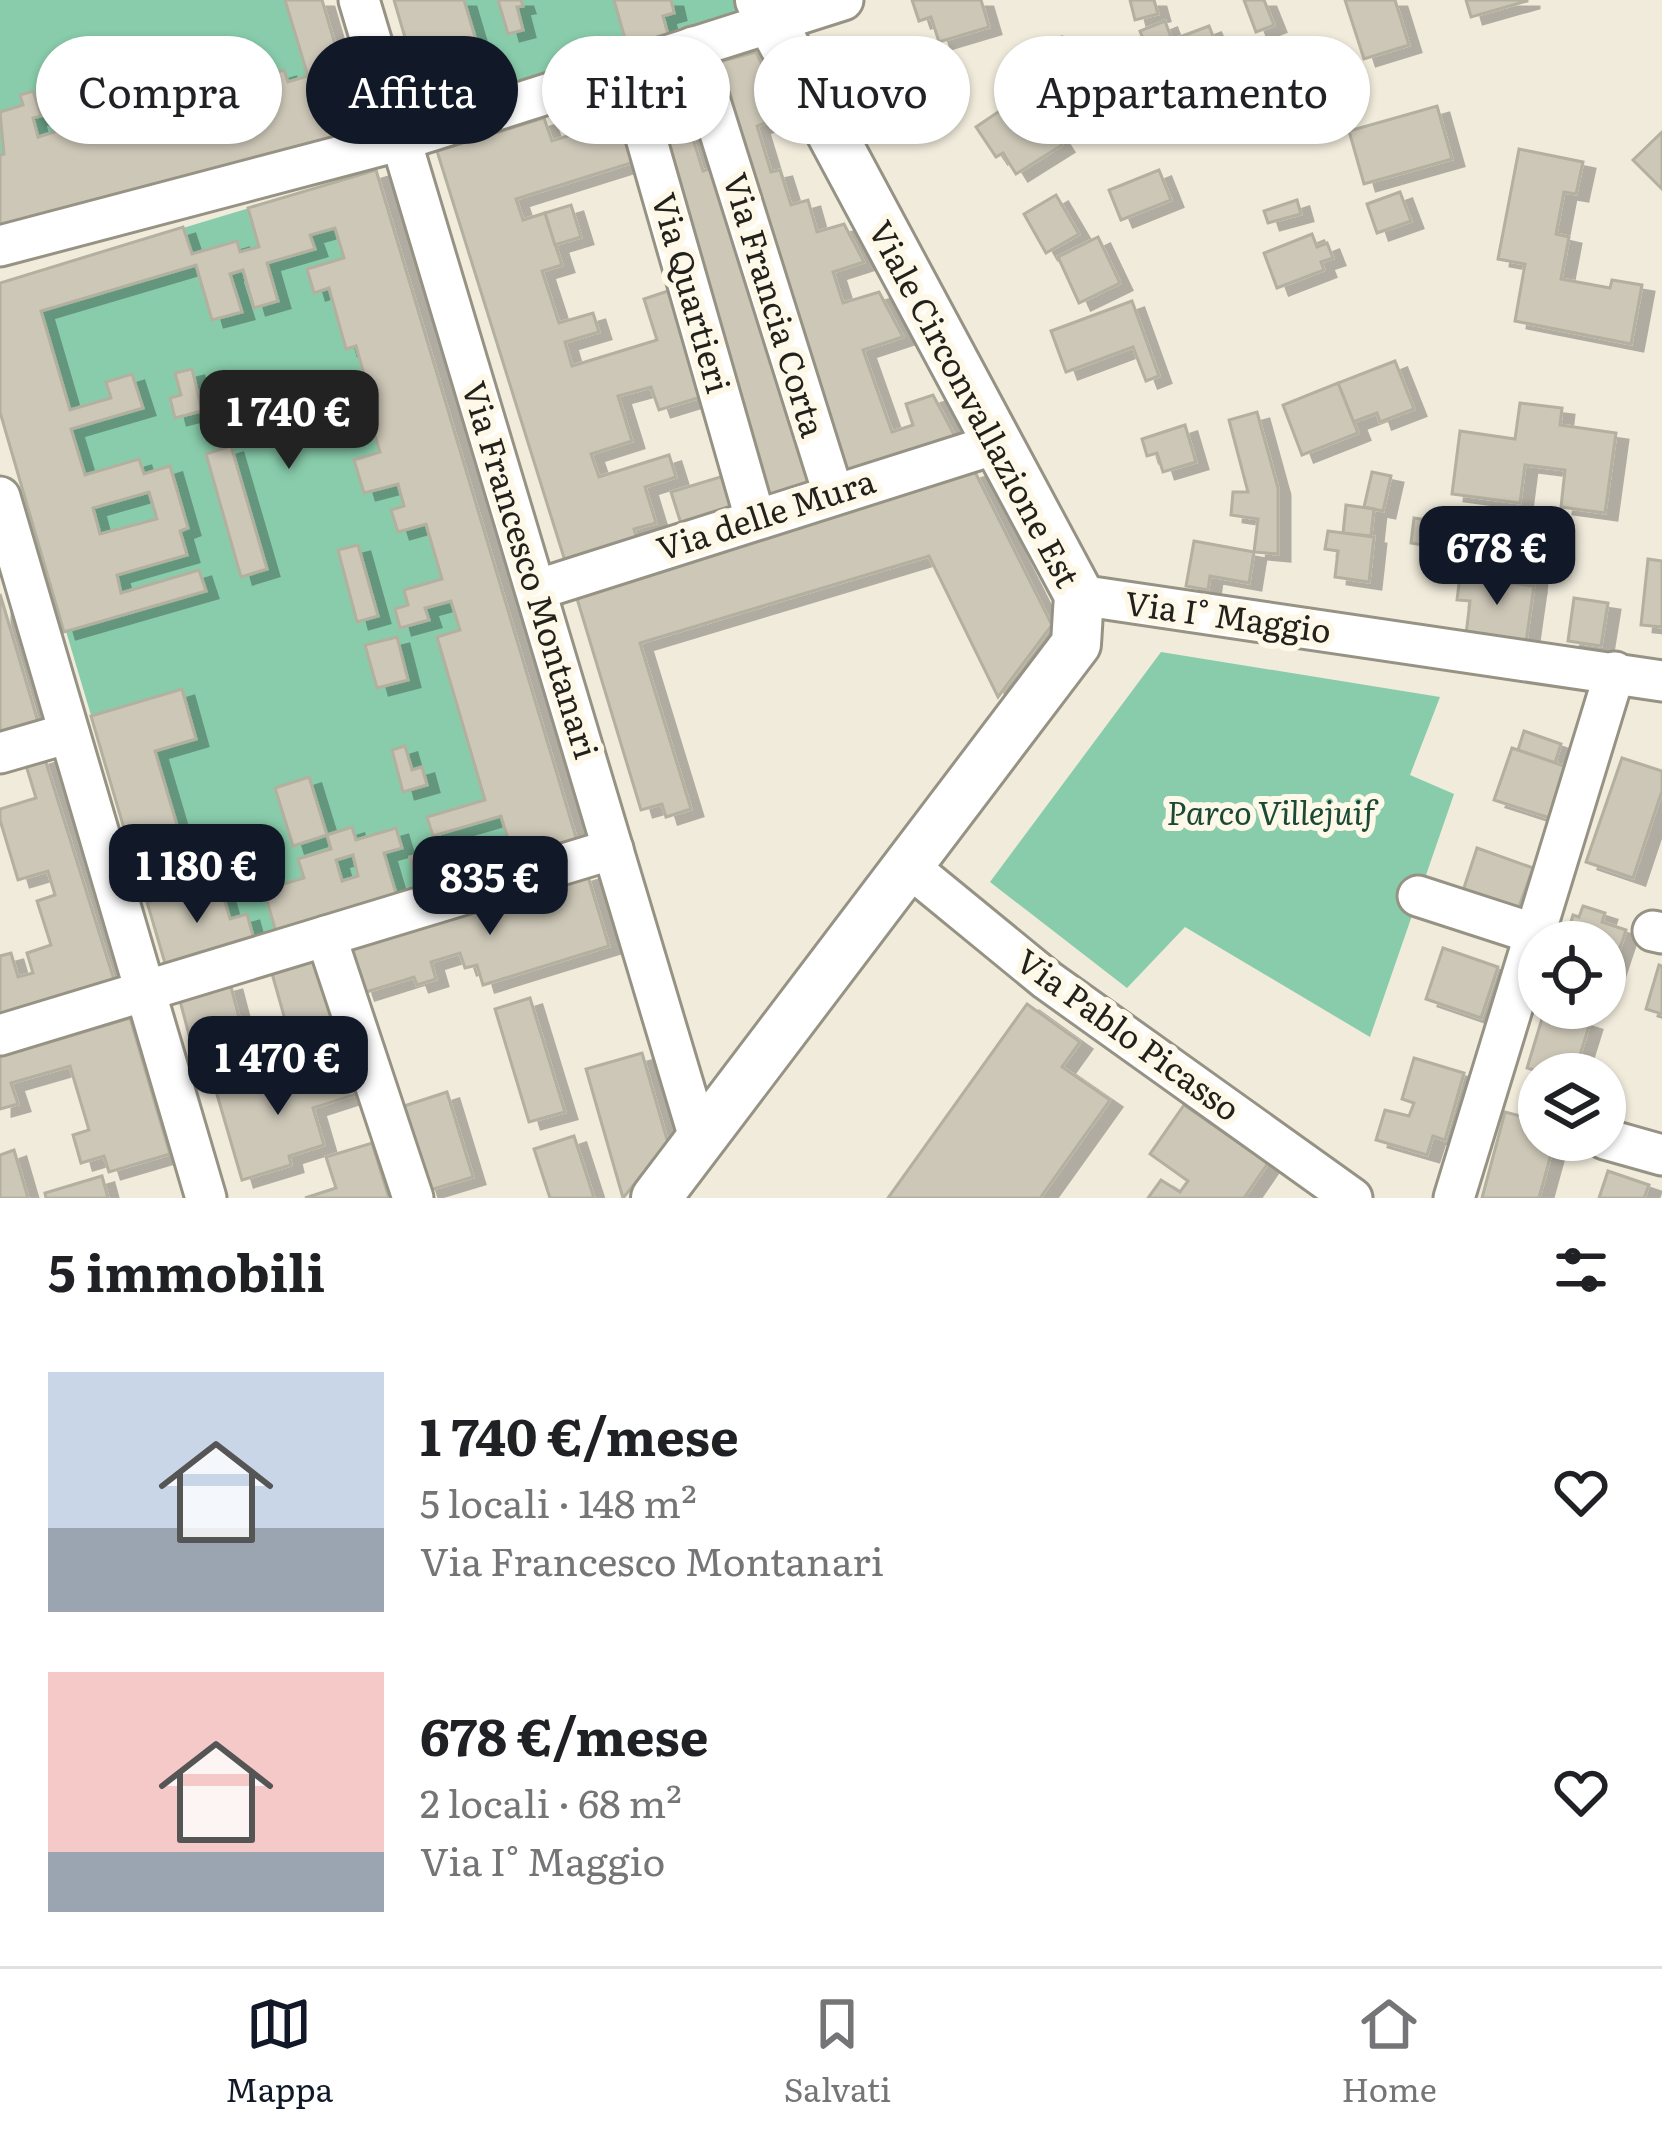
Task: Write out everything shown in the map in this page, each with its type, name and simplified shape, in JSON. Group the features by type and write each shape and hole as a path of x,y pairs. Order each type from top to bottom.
{"main road":[{"name":"Viale Circonvallazione Est","path":"656,1198 1076,644 1079,595 765,11"}],"street":[{"name":"Via Francesco Montanari","path":"359,0 370,36"},
{"path":"715,36 765,11 843,0"},
{"path":"0,245 387,144"},
{"name":"Via Francesco Montanari","path":"403,144 700,1141"},
{"name":"Via Quartieri","path":"648,144 755,518"},
{"name":"Via Francia Corta","path":"723,144 833,493"},
{"name":"Via delle Mura","path":"536,590 996,444"},
{"path":"0,497 206,1198"},
{"name":"Via I° Maggio","path":"1079,595 1662,681"},
{"path":"1538,921 1615,672"},
{"path":"0,753 69,734"},
{"path":"0,1035 614,849"},
{"name":"Via Pablo Picasso","path":"908,866 1047,980 1352,1198"},
{"path":"1418,896 1518,929"},
{"path":"326,936 413,1198"},
{"path":"1454,1198 1518,987"},
{"path":"1626,1145 1662,1156"}],"green space":[{"path":"0,0 296,0 307,36 306,85 282,91 282,36 36,36 36,144 52,144 0,156"},
{"path":"394,0 760,0 770,22 719,36 542,36 542,85 518,91 518,36 405,36"},
{"path":"376,170 578,844 167,970 0,410 0,283"},
{"name":"Parco Villejuif","path":"1161,652 1440,697 1410,775 1454,794 1370,1037 1185,927 1127,988 990,882"}],"building":[{"path":"285,0 322,0 333,36 306,36 306,69"},
{"path":"394,0 464,0 475,36 405,36"},
{"path":"498,0 521,0 523,6 517,7 523,30 508,34"},
{"path":"614,0 671,0 674,13 663,16 668,36 624,36"},
{"path":"912,0 981,0 989,27 959,36 937,36 931,17 919,21"},
{"path":"1130,0 1154,0 1158,14 1135,20"},
{"path":"1244,0 1264,0 1274,25 1256,32"},
{"path":"1345,0 1395,0 1409,45 1370,57 1370,36 1357,36"},
{"path":"1466,0 1527,0 1527,1 1471,17"},
{"path":"1165,21 1171,36 1142,36 1140,31"},
{"path":"1209,26 1213,36 1183,36"},
{"path":"754,53 754,144 762,144 771,172 780,170 791,205 808,200 817,232 844,224 864,262 833,272 843,303 879,292 903,337 863,350 892,432 913,425 906,404 933,395 958,442 847,476 730,98 730,59"},
{"path":"282,71 288,82 306,77 306,144 315,144 0,226 0,155 4,154 0,112 23,105 20,95 33,91 36,144 282,144"},
{"path":"1437,106 1452,159 1364,184 1353,144 1370,144 1370,125"},
{"path":"994,115 994,144 1062,145 1016,174 1003,153 996,157 976,127"},
{"path":"542,119 542,144 628,144 634,162 516,199 523,220 545,213 562,265 542,271 559,323 593,313 599,332 565,342 572,366 657,340 644,299 668,291 701,397 659,410 651,387 618,396 632,441 591,454 599,477 669,455 676,477 645,487 656,523 634,529 637,539 565,561 437,151 460,144 518,144 518,126"},
{"path":"1662,132 1662,189 1633,160"},
{"path":"661,144 695,144 703,171 720,165 816,481 768,495"},
{"path":"1519,149 1583,162 1576,194 1564,192 1556,234 1569,237 1561,279 1610,288 1612,280 1642,285 1631,344 1515,321 1525,264 1498,259"},
{"path":"376,170 578,844 515,862 501,816 433,836 427,817 485,800 437,637 460,630 451,601 425,608 429,620 400,628 395,609 408,605 404,590 442,579 426,524 398,532 391,510 404,506 398,484 364,493 354,460 380,452 371,422 343,430 335,400 357,394 361,406 372,403 356,346 346,349 329,288 314,293 307,269 344,258 335,228 310,235 315,249 267,263 278,301 254,308 243,270 230,274 242,312 212,320 196,265 41,311 70,410 111,398 106,382 132,374 143,408 71,429 85,475 139,459 144,474 170,466 188,528 180,531 187,555 117,575 121,593 199,570 206,591 64,632 0,412 0,283 183,227 192,254 237,241 240,252 259,247 248,208","holes":["149,492 157,519 100,534 93,508"]},
{"path":"1159,170 1171,200 1121,220 1109,190"},
{"path":"1400,192 1411,221 1377,233 1367,204"},
{"path":"1056,195 1079,234 1046,253 1024,214"},
{"path":"1297,200 1301,214 1268,223 1264,211"},
{"path":"571,205 581,237 555,245 545,213"},
{"path":"1312,234 1317,247 1327,243 1333,258 1321,262 1324,270 1277,288 1264,253"},
{"path":"1098,237 1120,283 1079,303 1058,257"},
{"path":"1132,301 1159,376 1146,381 1133,347 1066,372 1051,331"},
{"path":"1395,361 1414,409 1380,422 1377,413 1353,422 1338,383"},
{"path":"192,369 202,411 175,418 170,398 181,395 175,373"},
{"path":"1338,383 1358,433 1302,455 1283,405"},
{"path":"1520,403 1562,408 1560,425 1616,433 1605,513 1561,507 1565,470 1525,465 1520,503 1452,494 1460,431 1515,439"},
{"path":"1257,412 1278,488 1278,554 1254,552 1258,519 1231,515 1233,492 1248,492 1229,420"},
{"path":"1185,425 1196,462 1163,472 1157,453 1147,456 1142,439"},
{"path":"231,446 267,569 241,577 206,454"},
{"path":"974,470 1052,625 998,697 929,556 640,643 691,809 666,817 662,804 641,810 575,592"},
{"path":"1372,472 1391,476 1383,511 1364,507"},
{"path":"730,474 741,509 682,527 671,492"},
{"path":"1346,505 1374,509 1371,536 1343,533"},
{"path":"1414,518 1439,522 1435,547 1411,543"},
{"path":"1328,531 1374,537 1369,582 1335,577 1338,551 1325,549"},
{"path":"1465,538 1538,548 1534,586 1460,576"},
{"path":"1194,541 1254,552 1249,583 1210,576 1208,590 1186,586"},
{"path":"358,545 378,616 357,622 338,550"},
{"path":"1648,559 1662,561 1662,627 1641,625"},
{"path":"1460,576 1534,586 1526,642 1466,635 1470,601 1457,600"},
{"path":"0,594 39,725 0,735"},
{"path":"1574,598 1608,603 1601,646 1568,641"},
{"path":"397,637 408,680 377,688 365,645"},
{"path":"182,689 196,739 155,751 188,862 138,876 91,716"},
{"path":"1524,731 1561,744 1555,763 1518,750"},
{"path":"405,746 412,770 422,767 427,785 403,792 392,750"},
{"path":"1512,748 1567,767 1550,818 1494,800"},
{"path":"44,756 114,980 0,1016 0,956 11,953 18,977 33,973 27,953 51,945 37,901 55,895 48,871 18,880 0,820 0,809 36,798 25,762"},
{"path":"1622,758 1662,771 1662,791 1633,878 1586,862"},
{"path":"309,777 327,835 293,846 275,788"},
{"path":"352,827 356,840 396,828 402,848 384,853 398,900 277,936 264,890 304,878 298,859 331,849 327,835","holes":["353,855 358,876 342,881 336,860"]},
{"path":"479,837 488,871 420,891 410,857 433,851 435,860 465,851 462,842"},
{"path":"1477,848 1533,868 1515,918 1460,900"},
{"path":"587,873 609,946 483,985 477,965 465,968 460,953 431,962 436,979 417,985 414,977 363,993 348,947"},
{"path":"219,881 230,919 247,914 255,943 167,970 147,902"},
{"path":"1583,906 1605,913 1602,921 1571,921 1573,915 1579,917"},
{"path":"1443,948 1498,967 1481,1018 1426,999"},
{"path":"318,956 346,1055 299,1069 271,970"},
{"path":"1662,966 1662,1014 1646,1009"},
{"path":"230,983 249,1055 198,1069 179,997"},
{"path":"530,998 565,1112 529,1122 495,1009"},
{"path":"1027,1004 1080,1042 1062,1067 1110,1100 1040,1198 888,1198"},
{"path":"130,1018 170,1154 109,1172 104,1156 81,1163 73,1135 89,1130 70,1066 11,1083 18,1104 0,1109 0,1057"},
{"path":"1539,1029 1588,1029 1581,1053 1532,1053"},
{"path":"642,1053 668,1143 623,1198 586,1069"},
{"path":"1414,1058 1464,1073 1445,1140 1433,1136 1427,1155 1376,1140 1385,1110 1409,1116 1414,1103 1402,1099"},
{"path":"298,1068 304,1087 353,1071 360,1093 313,1108 324,1145 289,1156 291,1165 242,1180 216,1091"},
{"path":"447,1092 473,1177 427,1191 401,1107"},
{"path":"1184,1105 1268,1163 1244,1198 1148,1198 1161,1180 1180,1192 1188,1181 1150,1154"},
{"path":"1505,1112 1518,1115 1518,1161 1549,1161 1539,1198 1482,1198"},
{"path":"574,1136 594,1198 550,1198 534,1149"},
{"path":"372,1143 389,1198 305,1198 336,1188 326,1157"},
{"path":"14,1150 28,1198 0,1198 0,1155"},
{"path":"1608,1171 1649,1185 1644,1198 1599,1198"},
{"path":"102,1176 108,1198 46,1198 45,1193"}]}
